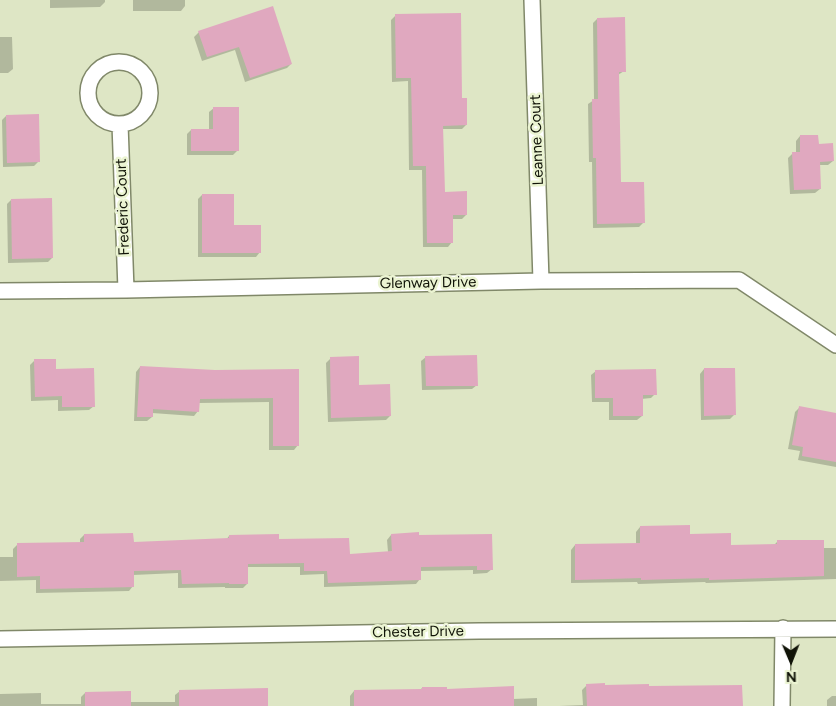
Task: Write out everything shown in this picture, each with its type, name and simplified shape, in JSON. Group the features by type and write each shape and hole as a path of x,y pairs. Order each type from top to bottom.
{"street":[{"name":"Leanne Court","path":"532,0 541,281"},
{"path":"116,62 130,64 143,73 148,81 150,91 150,101 145,110 130,122 120,124 100,118 93,110 89,95 91,80 97,71 106,65 116,62"},
{"name":"Frederic Court","path":"120,124 126,290"},
{"name":"Glenway Drive","path":"0,291 541,281 739,280 836,345"},
{"path":"782,706 783,628"},
{"name":"Chester Drive","path":"0,639 836,628"}],"building":[{"path":"273,6 292,64 250,78 239,47 207,57 198,31"},
{"path":"461,13 462,98 467,98 467,125 443,126 445,192 467,191 467,215 453,215 453,243 427,243 426,166 413,166 411,78 396,78 395,14"},
{"path":"625,17 626,72 619,72 621,182 644,182 645,223 597,224 596,158 593,158 592,99 598,99 597,18"},
{"path":"213,107 239,107 239,151 191,151 191,129 213,129"},
{"path":"39,114 40,162 7,163 6,115"},
{"path":"800,135 818,135 819,144 833,143 834,161 820,162 821,189 794,190 792,152 800,152"},
{"path":"202,194 234,194 234,225 261,225 261,253 202,253"},
{"path":"52,198 53,258 12,259 11,199"},
{"path":"477,355 478,386 426,386 425,356"},
{"path":"359,356 359,385 390,384 391,416 331,418 330,357"},
{"path":"34,359 56,359 56,369 94,368 95,407 62,407 62,396 35,397"},
{"path":"140,366 215,370 299,369 299,446 273,446 273,398 200,399 199,412 153,409 153,417 137,417"},
{"path":"704,368 735,368 736,415 704,416"},
{"path":"656,369 657,395 643,395 643,416 613,416 613,398 595,398 595,370"},
{"path":"799,406 836,413 836,462 802,456 803,447 792,445"},
{"path":"690,525 690,534 731,533 731,545 777,544 777,540 824,540 824,576 709,580 709,578 641,580 641,578 575,580 575,544 640,543 640,526"},
{"path":"419,532 419,535 492,534 493,570 477,570 477,566 421,567 421,580 328,583 327,571 304,571 304,563 248,564 248,584 182,584 181,570 134,571 134,587 40,589 40,576 17,577 17,543 84,542 84,534 133,533 134,542 229,538 229,535 279,534 279,539 349,538 350,554 392,551 391,534"},
{"path":"605,683 605,685 649,684 649,686 742,685 743,706 587,706 586,684"},
{"path":"514,686 514,706 354,706 354,690"},
{"path":"268,688 268,706 179,706 179,690"},
{"path":"131,691 131,706 85,706 85,692"}]}
